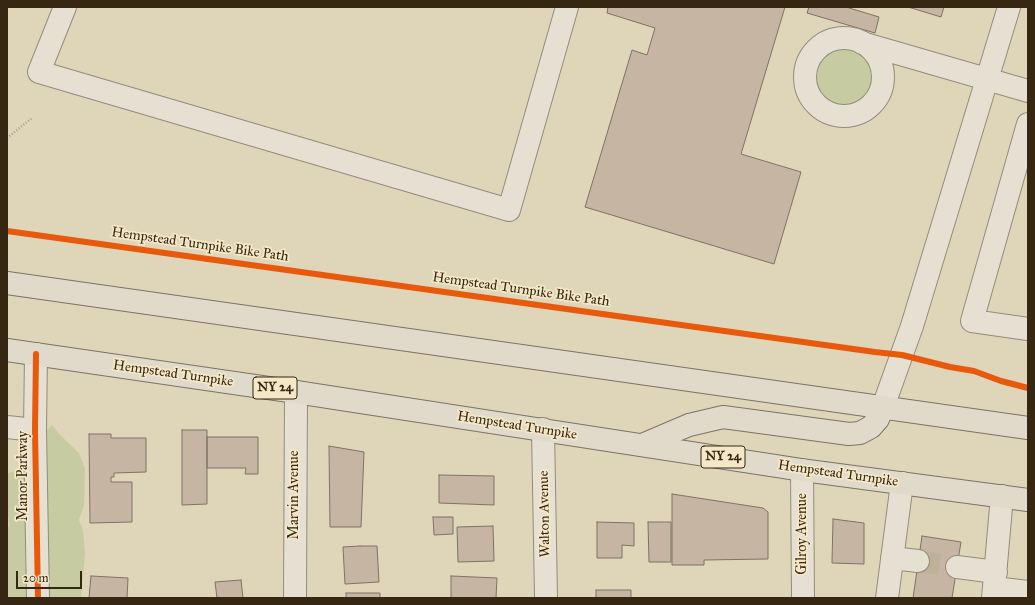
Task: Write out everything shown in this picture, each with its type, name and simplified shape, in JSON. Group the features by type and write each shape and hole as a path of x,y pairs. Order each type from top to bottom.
{"main road":[{"path":"7,273 42,288"},
{"path":"7,283 1028,428"},
{"name":"Hempstead Turnpike","path":"7,350 543,429 802,470 1028,500"},
{"path":"642,445 689,425 723,417 849,434 860,433 871,427 878,419 883,407"}],"street":[{"path":"65,7 39,72 509,210 567,7"},
{"path":"883,407 912,326 1009,7"},
{"path":"857,41 867,47 875,55 881,66 883,77 881,89 876,100 868,108 858,114 846,116 835,115 823,110 813,102 807,90 804,78 807,65 812,54 821,45 832,40 845,38 857,41 1028,91"},
{"path":"883,77 889,70 904,64 945,67"},
{"path":"1028,124 972,321 1028,329"},
{"name":"Manor Parkway","path":"36,354 35,430 38,598"},
{"name":"Marvin Avenue","path":"296,392 296,598"},
{"path":"7,427 35,430"},
{"name":"Walton Avenue","path":"543,429 546,598"},
{"name":"Gilroy Avenue","path":"802,470 803,598"},
{"path":"886,598 902,483"},
{"path":"994,586 1002,496"},
{"path":"892,558 918,562"},
{"path":"957,567 994,586 1028,592"}],"path":[{"path":"7,138 32,118"}],"green space":[{"path":"843,38 858,41 870,50 879,62 882,77 879,92 870,104 858,113 843,116 828,113 816,104 807,92 804,77 807,62 816,50 828,41"},
{"path":"52,425 79,453 85,469 84,505 79,520 83,531 85,554 81,598 7,598 7,537 9,524 7,506 7,474 21,468 39,439"}],"building":[{"path":"608,7 785,7 741,154 801,172 774,264 585,207 632,50 647,55 655,28 607,13"},
{"path":"809,7 846,7 879,17 875,33 807,13"},
{"path":"908,7 944,7 941,17"},
{"path":"182,430 207,430 207,504 182,505"},
{"path":"89,434 111,434 111,438 146,438 146,472 114,473 114,477 111,477 111,482 132,482 132,522 90,523"},
{"path":"207,437 258,437 258,474 245,474 246,468 207,468"},
{"path":"329,446 364,452 361,527 330,527"},
{"path":"439,475 494,476 494,505 439,503"},
{"path":"672,494 763,508 768,512 768,559 704,560 704,565 672,565"},
{"path":"433,517 453,517 453,534 434,535"},
{"path":"833,519 864,523 864,564 832,563"},
{"path":"597,522 634,523 634,546 622,545 622,558 597,558"},
{"path":"648,522 671,522 671,562 649,562"},
{"path":"493,526 494,561 458,562 457,527"},
{"path":"922,536 961,542 952,598 913,598"},
{"path":"377,546 379,582 345,584 343,547"},
{"path":"91,576 128,578 127,598 89,598"},
{"path":"451,576 497,578 496,598 451,598"},
{"path":"241,580 243,598 217,598 215,582"},
{"path":"596,590 631,590 631,598 596,598"},
{"path":"346,593 380,593 380,598 346,598"}],"tunnel":[{"path":"918,561 957,567"}],"cycle path":[{"name":"Hempstead Turnpike Bike Path","path":"7,231 902,355 950,367 974,371 1001,381 1028,388"},
{"path":"36,354 35,430 38,598"}]}
